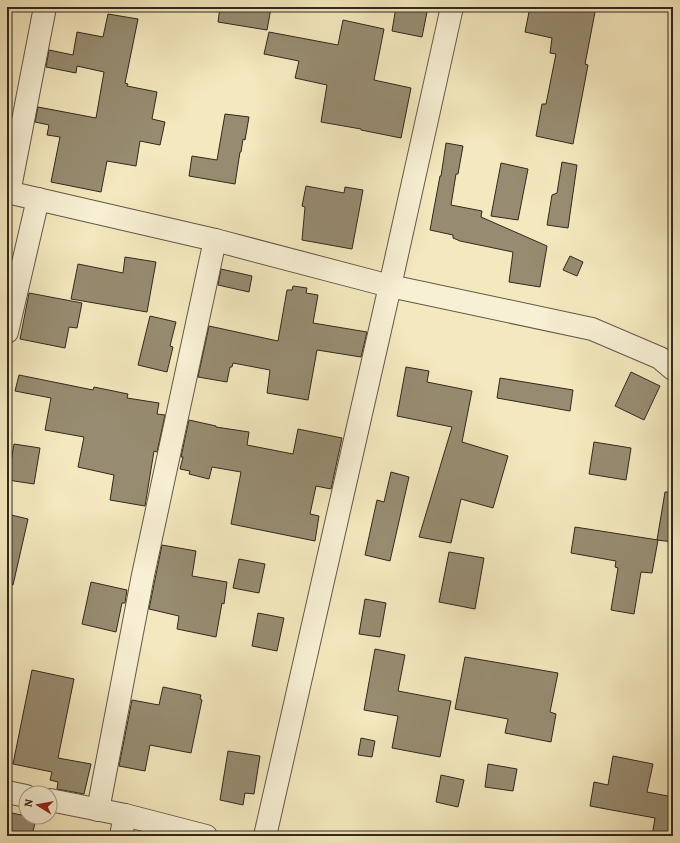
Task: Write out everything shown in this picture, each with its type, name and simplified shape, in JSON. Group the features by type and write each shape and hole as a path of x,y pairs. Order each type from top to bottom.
{"street":[{"path":"45,7 8,193 215,240 390,286 592,328 660,358 673,369"},
{"path":"265,836 452,7"},
{"path":"7,332 38,199"},
{"path":"98,810 143,575 215,240"},
{"path":"7,792 18,794"},
{"path":"58,802 125,815 206,836"},
{"path":"121,836 125,815"}],"building":[{"path":"220,7 271,8 267,30 218,22"},
{"path":"396,7 428,7 422,37 392,31"},
{"path":"530,7 596,7 585,64 588,65 573,144 536,136 542,104 546,104 556,54 550,53 552,38 525,32"},
{"path":"108,14 138,19 125,83 128,84 127,86 157,92 152,119 165,122 160,145 140,141 136,166 107,161 101,192 51,182 60,137 47,135 49,125 35,122 38,107 96,118 104,72 77,66 76,73 46,67 49,50 73,55 77,32 103,37"},
{"path":"343,20 384,29 374,80 411,88 401,138 321,122 327,85 295,78 299,61 264,54 269,32 338,45"},
{"path":"225,114 249,117 245,140 243,139 240,152 235,184 189,176 192,156 217,160"},
{"path":"446,143 463,146 458,174 456,174 451,205 482,211 481,217 547,246 540,287 509,282 513,252 460,241 453,238 453,235 430,230"},
{"path":"562,162 577,165 568,228 547,225 552,195 557,193"},
{"path":"501,163 528,169 518,220 491,216"},
{"path":"306,186 344,193 345,187 363,190 352,249 302,240 305,207 302,206"},
{"path":"570,256 583,262 577,276 563,270"},
{"path":"125,257 156,262 147,312 71,299 78,264 123,273"},
{"path":"221,269 252,276 249,292 218,285"},
{"path":"293,286 307,288 306,293 318,295 313,323 367,332 361,357 317,350 308,400 267,393 270,370 233,363 232,367 230,367 227,382 198,377 209,326 278,341 287,290 292,290"},
{"path":"29,293 82,303 77,328 69,327 65,348 20,339"},
{"path":"150,316 176,322 170,346 173,347 167,372 138,365"},
{"path":"406,367 429,371 427,382 472,391 462,442 508,456 493,508 461,499 451,543 419,537 452,427 397,416"},
{"path":"631,372 660,386 644,420 615,406"},
{"path":"19,375 93,390 94,387 128,394 127,398 159,403 157,414 165,415 157,452 154,451 145,506 110,500 114,475 78,467 84,437 45,430 51,398 15,391"},
{"path":"500,378 573,390 570,411 497,398"},
{"path":"189,420 216,427 249,432 247,445 293,454 298,429 342,438 331,489 316,486 310,514 319,516 315,541 231,524 241,472 212,467 209,479 189,474 190,471 180,469"},
{"path":"594,442 631,448 626,480 589,474"},
{"path":"14,444 40,448 34,484 8,480"},
{"path":"391,472 409,477 390,561 365,555 377,500 384,502"},
{"path":"665,492 673,492 673,542 657,540"},
{"path":"7,514 28,519 13,585 7,585"},
{"path":"575,527 658,540 652,573 641,572 634,614 611,610 618,568 615,567 616,561 571,553"},
{"path":"162,545 196,551 192,576 227,582 224,604 222,603 216,637 177,629 179,616 149,609"},
{"path":"449,552 484,558 475,609 439,602"},
{"path":"239,559 265,564 259,593 233,588"},
{"path":"91,582 127,590 125,603 122,603 116,632 82,624"},
{"path":"365,599 386,603 380,637 359,634"},
{"path":"258,613 284,618 277,651 252,646"},
{"path":"375,649 405,655 398,691 451,701 440,757 392,748 398,716 364,710"},
{"path":"465,657 558,673 550,712 556,714 551,742 505,733 508,719 455,709"},
{"path":"32,670 74,679 58,758 91,764 84,794 58,789 58,782 50,780 52,772 13,764"},
{"path":"163,687 201,695 200,699 202,700 191,753 150,745 145,771 119,766 132,700 159,705"},
{"path":"361,738 375,741 372,757 358,755"},
{"path":"228,751 260,756 254,794 245,793 243,805 220,800"},
{"path":"613,756 653,764 647,792 673,797 673,836 652,836 655,818 590,806 594,782 608,785"},
{"path":"488,764 517,769 513,791 485,787"},
{"path":"441,775 464,780 458,807 436,802"},
{"path":"7,812 18,814 18,825 34,825 32,836 7,832"}]}
